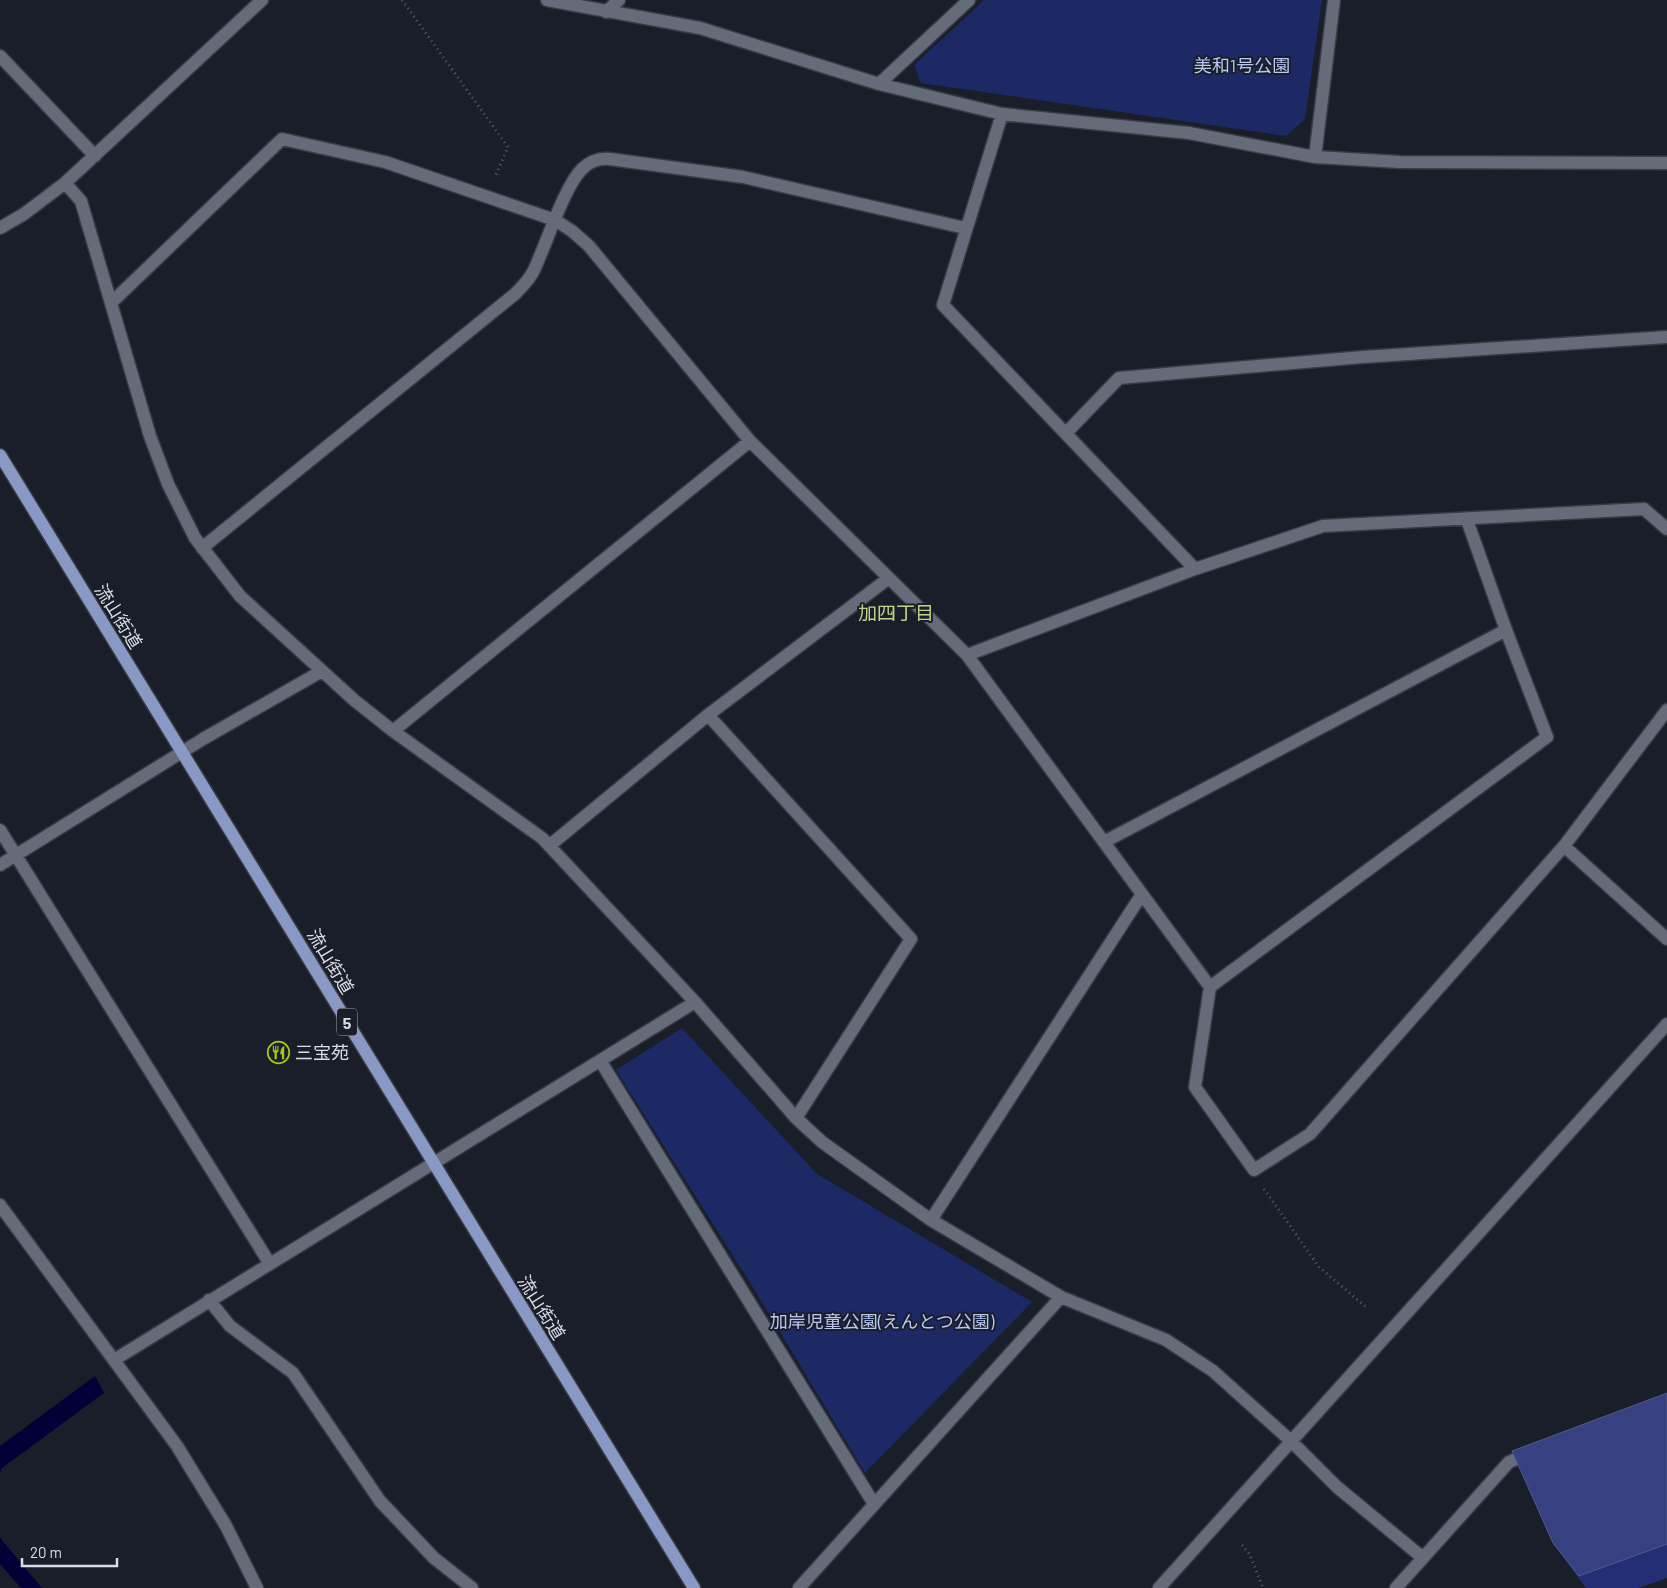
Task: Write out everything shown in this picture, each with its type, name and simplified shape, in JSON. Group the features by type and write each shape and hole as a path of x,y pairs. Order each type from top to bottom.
{"main road":[{"name":"流山街道","path":"0,455 694,1588"}],"street":[{"path":"0,228 24,214 65,183 262,0"},
{"path":"547,0 700,28 879,84 1002,114 1189,133 1315,157 1400,162 1667,163"},
{"path":"606,12 619,0"},
{"path":"879,84 969,0"},
{"path":"1315,157 1334,0"},
{"path":"0,56 95,156"},
{"path":"1002,114 965,228 944,305 1196,568"},
{"path":"112,302 282,139 385,162 555,220 572,231 589,246 750,442 967,655 1210,987 1195,1088 1254,1170 1310,1134 1564,846 1667,710"},
{"path":"202,548 515,294 533,272 555,220 580,171 592,162 606,159 743,177 965,228"},
{"path":"65,183 81,201 150,436 168,484 202,548 240,596 322,671 393,731 542,838 695,1002 796,1118 822,1142 931,1220 1061,1297 1166,1340 1213,1371 1291,1441 1337,1487 1423,1558"},
{"path":"1067,432 1119,378 1363,356 1667,337"},
{"path":"393,731 750,442"},
{"path":"967,655 1196,568 1323,526 1644,510 1667,529"},
{"path":"1210,987 1547,737 1467,520"},
{"path":"549,846 708,715 889,578"},
{"path":"1104,842 1506,630"},
{"path":"0,865 182,752 296,684 322,671"},
{"path":"708,715 911,940 796,1118"},
{"path":"0,830 270,1264"},
{"path":"1564,846 1667,939"},
{"path":"931,1220 1142,894"},
{"path":"114,1360 209,1300 601,1062 695,1002"},
{"path":"1159,1588 1667,1024"},
{"path":"601,1062 874,1504"},
{"path":"0,1205 177,1446 226,1526 257,1588"},
{"path":"799,1588 1061,1297"},
{"path":"209,1300 230,1326 293,1373 380,1501 434,1558 472,1588"},
{"path":"1396,1588 1509,1462 1546,1448"}],"path":[{"path":"402,0 508,147 487,197"},
{"path":"1254,1170 1264,1188 1319,1266 1366,1307"},
{"path":"1242,1545 1250,1555 1263,1588"}],"green space":[{"name":"美和1号公園","path":"984,0 1322,0 1305,119 1286,136 921,83 914,65"},
{"name":"加岸児童公園(えんとつ公園)","path":"682,1028 817,1174 1032,1302 865,1473 754,1289 616,1070"}],"shaded area":[{"path":"95,1376 104,1393 2,1468 0,1473 0,1446"},
{"path":"0,1537 42,1588 21,1588 0,1564"}],"building":[{"path":"1667,1393 1667,1544 1579,1576 1553,1543 1512,1451"}],"place":[{"name":"三宝苑","path":"279,1052"}],"district":[{"name":"加四丁目","path":"896,612"}]}
